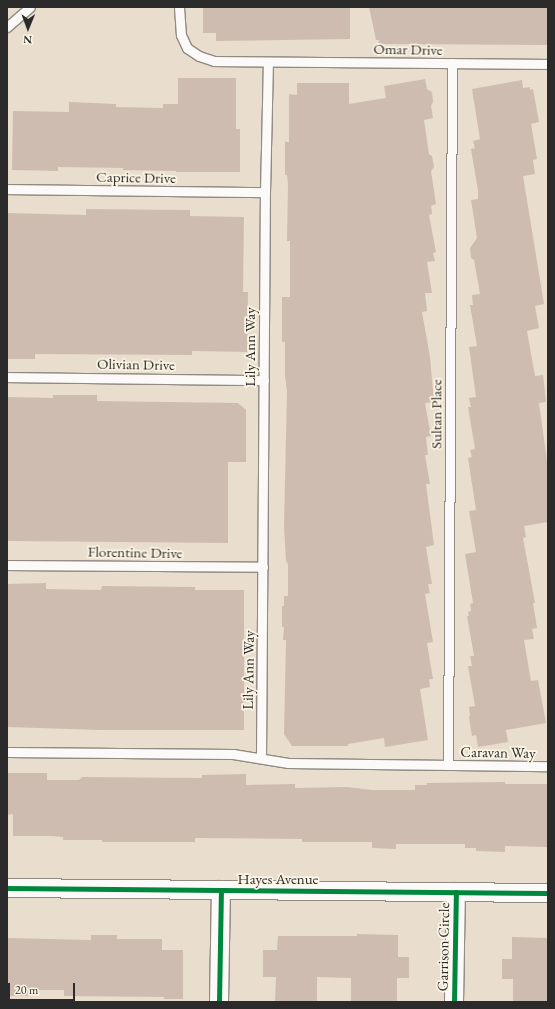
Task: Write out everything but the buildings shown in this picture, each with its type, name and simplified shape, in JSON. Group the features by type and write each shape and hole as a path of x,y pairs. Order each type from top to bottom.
{"street":[{"name":"Hayes Avenue","path":"7,888 548,893"},
{"path":"219,1002 221,890"},
{"name":"Garrison Circle","path":"454,1002 456,892"}],"lane":[{"path":"7,27 30,7"},
{"path":"179,7 181,35 187,48 199,56 214,61 268,62"},
{"name":"Omar Drive","path":"268,62 548,64"},
{"name":"Lily Ann Way","path":"261,758 264,192 268,62"},
{"name":"Sultan Place","path":"448,765 452,64"},
{"name":"Caprice Drive","path":"7,189 264,192"},
{"name":"Olivian Drive","path":"7,377 264,380"},
{"name":"Florentine Drive","path":"7,565 263,567"},
{"path":"7,752 232,754 288,763 448,765"},
{"name":"Caravan Way","path":"448,765 548,766"}],"cycle path":[{"path":"7,888 548,893"},
{"path":"219,1002 221,890"},
{"path":"454,1002 456,892"}]}
